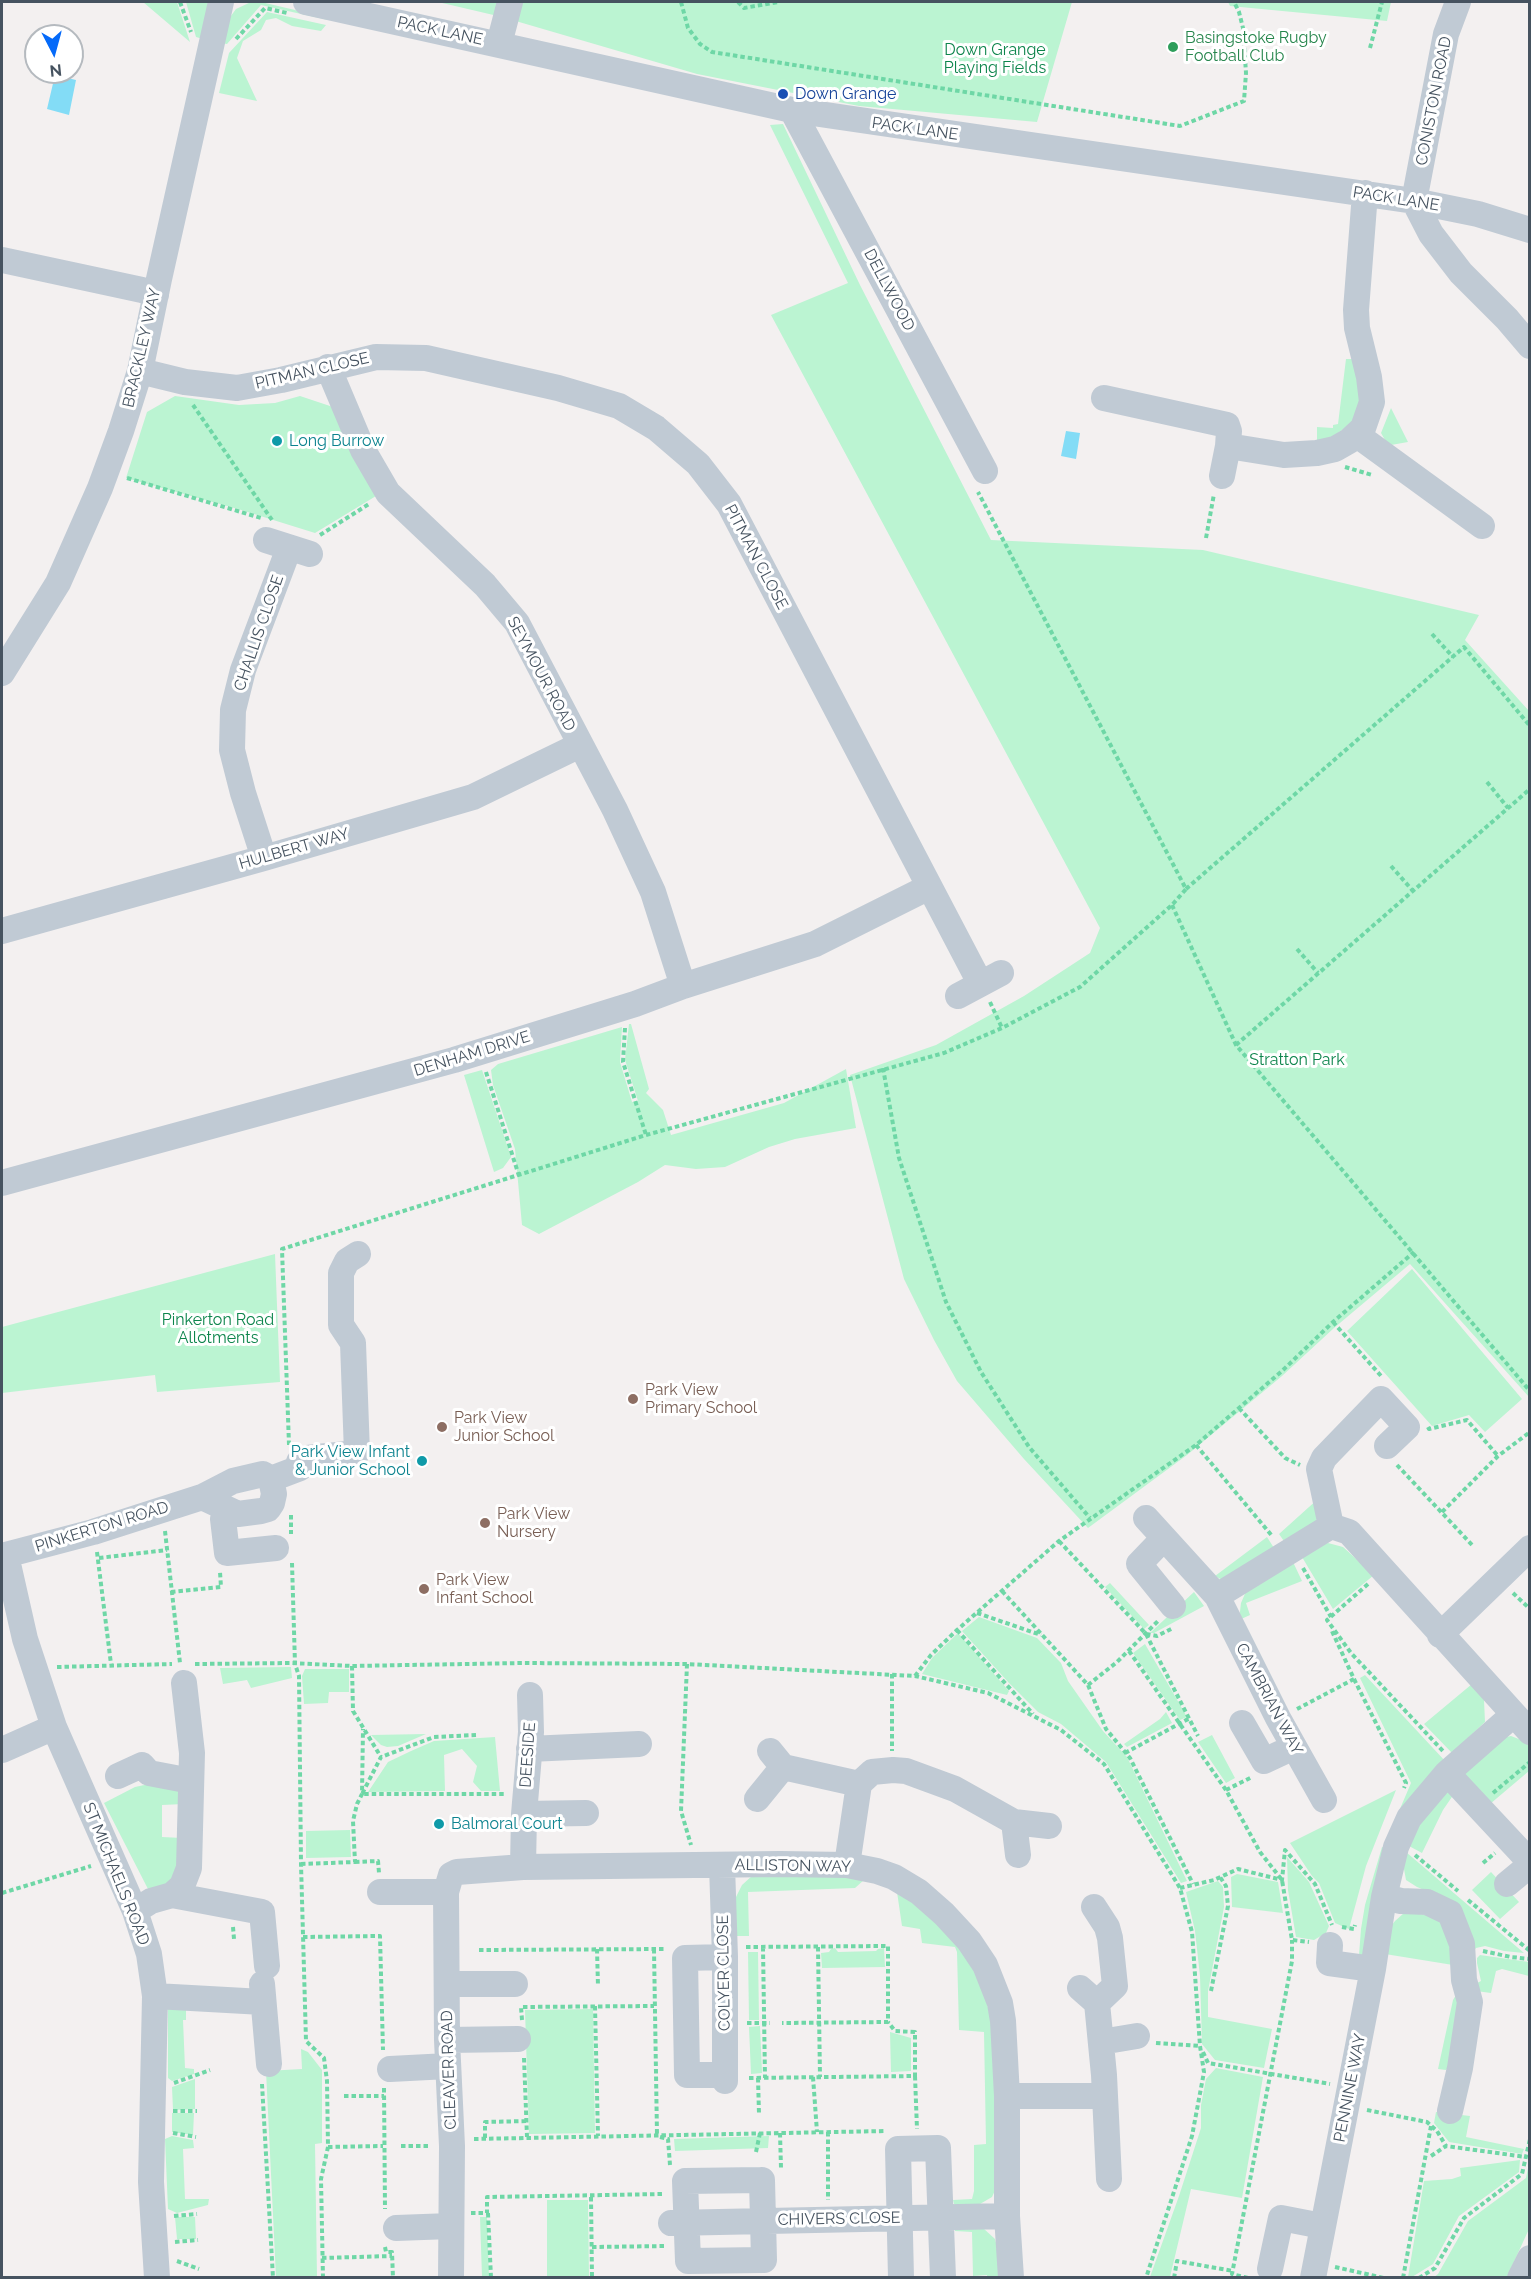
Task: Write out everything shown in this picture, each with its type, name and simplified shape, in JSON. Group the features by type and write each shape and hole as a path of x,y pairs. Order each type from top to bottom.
{"street":[{"name":"BRACKLEY WAY","path":"2,673 58,583 118,440 140,371 221,2"},
{"path":"499,44 510,2"},
{"name":"CONISTON ROAD","path":"1414,201 1446,34 1458,2"},
{"name":"PACK LANE","path":"302,9 499,44 792,110 1414,201 1478,214 1530,230"},
{"name":"DELLWOOD","path":"792,110 981,481"},
{"path":"1228,438 1300,456 1335,449 1357,435 1368,419 1372,402 1369,377 1357,328 1356,310 1365,194"},
{"path":"1414,201 1431,234 1461,273 1507,319 1530,346"},
{"path":"2,260 156,295"},
{"name":"PITMAN CLOSE","path":"140,371 176,380 237,388 281,380 375,357 426,358 558,388 619,406 656,428 698,464 729,504 929,887 991,978 958,996"},
{"name":"SEYMOUR ROAD","path":"328,367 363,450 388,493 485,585 517,623 615,810 653,892 682,986"},
{"path":"1104,398 1227,425 1228,438 1222,476"},
{"path":"1357,435 1482,526"},
{"name":"CHALLIS CLOSE","path":"264,858 232,750 233,711 243,670 288,548"},
{"name":"HULBERT WAY","path":"2,931 264,858 473,796 580,746"},
{"name":"DENHAM DRIVE","path":"2,1183 454,1060 636,1004 682,986 815,944 929,887"},
{"path":"201,1497 238,1514 268,1509 274,1494 271,1479 300,1468 299,1461 307,1458 357,1454 353,1343 341,1325 341,1273 347,1262 358,1254"},
{"path":"1331,1526 1319,1469 1324,1458 1380,1399 1407,1427 1387,1446"},
{"name":"PINKERTON ROAD","path":"4,1555 93,1532 201,1497 233,1481 263,1474 271,1479"},
{"path":"226,1510 223,1519 227,1553 286,1547"},
{"name":"CAMBRIAN WAY","path":"1146,1518 1217,1596 1278,1718 1323,1800"},
{"path":"1217,1596 1331,1526"},
{"path":"1331,1526 1349,1533 1521,1723"},
{"path":"1163,1539 1139,1564 1173,1605"},
{"path":"1440,1635 1530,1548"},
{"name":"ST MICHAELS ROAD","path":"4,1555 25,1639 54,1727 135,1911 149,1954 155,1996 151,2182 167,2269"},
{"path":"135,1911 151,1901 172,1895 182,1886 189,1868 192,1753 182,1674"},
{"name":"DEESIDE","path":"524,1867 524,1804 529,1749 530,1695"},
{"path":"1242,1723 1264,1761 1294,1747"},
{"name":"PENNINE WAY","path":"1315,2270 1373,1969 1384,1897 1396,1846 1409,1818 1451,1769 1521,1723"},
{"path":"2,1750 54,1727"},
{"path":"529,1749 639,1744"},
{"path":"757,1799 777,1759 859,1784"},
{"path":"118,1776 142,1765 149,1773 190,1781"},
{"path":"1451,1769 1477,1806 1530,1864 1507,1884"},
{"path":"847,1865 859,1784 872,1772 906,1771 955,1789 1014,1822 1049,1826"},
{"path":"524,1804 586,1813"},
{"path":"1014,1822 1018,1855"},
{"name":"ALLISTON WAY","path":"446,1892 451,1875 462,1871 524,1867 722,1865 847,1865 877,1870 919,1892 969,1941 985,1965 1000,2003 1007,2096 1007,2216 1011,2277"},
{"name":"COLYER CLOSE","path":"722,1865 733,2078"},
{"path":"380,1892 446,1892"},
{"name":"CLEAVER ROAD","path":"446,1892 447,2040 452,2148 451,2277"},
{"path":"172,1895 262,1912 269,2064"},
{"path":"1384,1897 1401,1901 1427,1902 1450,1913 1462,1944 1464,1980 1470,2002 1460,2067 1441,2118"},
{"path":"1094,1907 1107,1928 1110,1938 1115,1986 1089,1996 1101,2042 1109,2179"},
{"path":"1331,1935 1329,1963 1373,1969"},
{"path":"725,1952 685,1958 687,2075 733,2078"},
{"path":"155,1996 264,1984"},
{"path":"447,1984 515,1984"},
{"path":"1101,2042 1137,2036"},
{"path":"447,2040 521,2040"},
{"path":"385,2069 448,2067"},
{"path":"1007,2096 1105,2096"},
{"path":"901,2277 898,2149 913,2136 938,2148 943,2277"},
{"path":"762,2180 764,2220 764,2260 688,2261 676,2230 685,2181 762,2180"},
{"name":"CHIVERS CLOSE","path":"676,2230 764,2220 1007,2216"},
{"path":"1259,2273 1281,2218 1322,2226"},
{"path":"389,2228 451,2220"},
{"path":"1520,2277 1530,2258"}],"path":[{"path":"180,2 193,40 227,48 265,8 302,9"},
{"path":"681,2 688,28 700,44 712,52 1180,126 1244,101 1246,73 1243,28 1234,2"},
{"path":"738,2 744,8 778,2"},
{"path":"1370,48 1382,2"},
{"path":"121,477 273,521 176,380"},
{"path":"1206,538 1216,484 1222,476"},
{"path":"981,481 1186,889"},
{"path":"288,548 316,538 388,493"},
{"path":"1432,634 1453,657"},
{"path":"289,1448 282,1249 646,1135 944,1053 1002,1028 1080,987 1172,905 1186,889 1464,647 1530,726"},
{"path":"1487,783 1508,808"},
{"path":"1236,1045 1530,789"},
{"path":"1391,866 1413,891"},
{"path":"1172,905 1236,1045 1530,1390"},
{"path":"1297,949 1318,973"},
{"path":"626,1021 622,1049 623,1062 646,1135"},
{"path":"484,1066 519,1176"},
{"path":"883,1068 899,1158 946,1302 981,1372 1029,1447 1090,1518"},
{"path":"915,1676 931,1655 957,1630 1059,1541 1196,1445 1414,1252"},
{"path":"1333,1322 1386,1382"},
{"path":"1239,1408 1285,1458 1320,1473"},
{"path":"1422,1421 1429,1429 1467,1420 1498,1456"},
{"path":"1443,1512 1498,1456 1530,1432"},
{"path":"1196,1445 1289,1552 1351,1653 1451,1769"},
{"path":"1387,1446 1392,1460 1474,1547"},
{"path":"291,1514 286,1547 295,1664 298,1676 306,2042 324,2058 328,2097 328,2147 321,2179 322,2277"},
{"path":"164,1522 182,1674"},
{"path":"1059,1541 1146,1634 1198,1736"},
{"path":"96,1544 111,1664"},
{"path":"99,1558 167,1550"},
{"path":"171,1592 221,1587 219,1568"},
{"path":"1329,1618 1384,1571"},
{"path":"1002,1591 1088,1685 1106,1729 1125,1753 1193,1884"},
{"path":"976,1613 1043,1635"},
{"path":"1329,1618 1353,1679 1406,1783 1402,1793"},
{"path":"957,1630 1037,1718"},
{"path":"1088,1685 1146,1634"},
{"path":"1129,1651 1226,1790 1260,1852 1282,1880"},
{"path":"295,1664 352,1666 523,1663 687,1664 892,1674 915,1676 988,1693 1061,1730 1104,1764 1180,1888 1192,1932 1204,2072 1192,2136 1146,2277"},
{"path":"687,1664 681,1811 691,1839 692,1856 688,1866"},
{"path":"352,1666 353,1711 381,1756"},
{"path":"892,1674 892,1770"},
{"path":"1278,1718 1353,1679"},
{"path":"1125,1753 1190,1718"},
{"path":"362,1794 363,1729"},
{"path":"301,1864 355,1862 354,1821 357,1804 381,1756 434,1737 476,1735"},
{"path":"1477,1806 1530,1762"},
{"path":"362,1794 524,1804"},
{"path":"1259,2273 1232,2274 1292,1961 1292,1940 1282,1880 1285,1850 1315,1884 1331,1935 1292,1940"},
{"path":"2,1893 101,1863"},
{"path":"1180,1888 1220,1877 1238,1869 1282,1880"},
{"path":"1211,1991 1228,1906 1226,1886 1220,1877"},
{"path":"303,1937 380,1936 385,2069 383,2146 389,2228 386,2252 392,2252 393,2277"},
{"path":"725,1952 762,1947 888,1946 888,2022 895,2031 915,2032 913,2136"},
{"path":"762,1947 765,2078"},
{"path":"818,1947 820,2077"},
{"path":"597,1949 598,1986"},
{"path":"654,1949 657,2135"},
{"path":"479,1950 673,1949"},
{"path":"1476,1952 1480,1950 1530,1959"},
{"path":"595,2006 598,2136"},
{"path":"527,2137 521,2007 654,2006"},
{"path":"782,2023 888,2022"},
{"path":"1137,2036 1157,2043 1200,2046"},
{"path":"1200,2046 1208,2063 1269,2074 1348,2096 1426,2122 1441,2118"},
{"path":"269,2064 261,2069 273,2277"},
{"path":"170,2084 210,2070"},
{"path":"733,2078 915,2076"},
{"path":"813,2077 817,2132"},
{"path":"758,2078 759,2114"},
{"path":"344,2096 384,2096"},
{"path":"170,2111 197,2111"},
{"path":"1441,2118 1437,2131 1446,2146"},
{"path":"1403,2277 1441,2118"},
{"path":"485,2138 485,2122 527,2121"},
{"path":"401,2146 474,2150 474,2139 485,2138 895,2131"},
{"path":"828,2132 828,2219"},
{"path":"168,2133 196,2138"},
{"path":"756,2152 759,2133"},
{"path":"657,2135 669,2139 670,2149"},
{"path":"1419,2277 1435,2268 1464,2218 1522,2174 1530,2139"},
{"path":"328,2147 383,2146"},
{"path":"1431,2156 1446,2146 1526,2157"},
{"path":"491,2277 487,2197 670,2194"},
{"path":"591,2196 592,2277"},
{"path":"451,2220 487,2213"},
{"path":"173,2216 197,2214"},
{"path":"592,2247 676,2230"},
{"path":"175,2241 198,2240"},
{"path":"322,2258 392,2256"},
{"path":"1174,2277 1177,2261 1233,2271"},
{"path":"167,2269 199,2268"},
{"path":"1315,2270 1384,2277"}],"green space":[{"path":"143,2 177,2 190,42"},
{"path":"186,2 208,3 203,39 196,37"},
{"path":"251,2 261,2 329,18 328,20 261,5 227,44 221,43 228,20 236,9"},
{"name":"Down Grange Playing Fields","path":"438,2 1072,2 1037,122 859,106 697,74 502,17"},
{"path":"1228,2 1391,2 1387,21 1230,6"},
{"path":"267,12 326,25 321,31 292,26 276,18 266,20 261,30 243,41 237,58 257,101 219,93 229,53"},
{"name":"Stratton Park","path":"783,124 860,285 991,540 1203,550 1479,615 1465,640 1529,711 1529,1397 1410,1264 1187,1455 1088,1528 1024,1459 957,1381 904,1279 850,1075 936,1045 1024,996 1090,953 1100,928 771,315 848,283 770,125"},
{"path":"1346,359 1361,359 1366,413 1317,448 1317,427 1333,428 1333,425 1338,424"},
{"path":"175,396 239,405 275,403 300,396 336,408 376,496 315,533 126,478 147,412"},
{"path":"1391,408 1408,442 1391,445 1381,433"},
{"path":"629,1024 631,1024 649,1089 646,1093 663,1110 671,1135 784,1103 846,1069 856,1128 795,1139 769,1147 725,1167 696,1169 665,1165 638,1182 539,1234 522,1225 515,1149 493,1085 491,1070 498,1064 622,1027 620,1062 632,1102 638,1101 625,1060"},
{"path":"482,1070 511,1157 503,1168 494,1172 464,1075"},
{"name":"Pinkerton Road Allotments","path":"275,1254 280,1382 157,1392 155,1375 2,1393 2,1327"},
{"path":"1412,1269 1522,1399 1485,1432 1469,1415 1432,1426 1347,1331"},
{"path":"1319,1498 1318,1518 1310,1529 1286,1544 1279,1534"},
{"path":"1267,1537 1274,1548 1224,1581 1215,1576"},
{"path":"1328,1543 1343,1547 1374,1575 1333,1609 1302,1557 1313,1547"},
{"path":"1293,1562 1302,1581 1246,1603 1250,1615 1239,1620 1241,1603 1247,1589"},
{"path":"1110,1583 1149,1625 1144,1629 1105,1587"},
{"path":"1194,1592 1204,1606 1150,1633"},
{"path":"979,1617 1037,1638 1061,1663 1068,1681 1103,1731 1127,1757 1187,1881 1181,1883 1106,1762 1061,1724 1038,1712 962,1631"},
{"path":"958,1633 1009,1691 1007,1695 922,1674 932,1658"},
{"path":"1145,1644 1187,1717 1180,1720 1133,1653"},
{"path":"291,1667 292,1678 251,1688 247,1680 223,1684 220,1668"},
{"path":"305,1669 349,1669 349,1692 329,1692 328,1703 304,1704 302,1676"},
{"path":"1365,1675 1446,1762 1388,1837 1411,1783 1360,1678"},
{"path":"1472,1684 1484,1700 1485,1722 1452,1753 1424,1724"},
{"path":"1166,1712 1172,1723 1127,1747 1124,1744 1160,1719"},
{"path":"426,1734 398,1746 387,1747 381,1745 371,1735"},
{"path":"1212,1735 1235,1778 1226,1783 1198,1742"},
{"path":"1511,1736 1529,1743 1529,1771 1490,1804 1460,1770 1496,1739"},
{"path":"495,1737 500,1791 481,1791 473,1782 477,1766 462,1749 444,1755 445,1791 368,1792 388,1762 434,1741"},
{"path":"149,1784 171,1784 184,1796 184,1804 162,1805 162,1837 182,1838 180,1878 164,1888 148,1889 104,1803 135,1787"},
{"path":"1447,1784 1456,1791 1443,1810 1422,1853 1409,1846 1415,1829"},
{"path":"1396,1790 1366,1866 1349,1929 1335,1923 1319,1883 1290,1843"},
{"path":"350,1830 351,1857 306,1858 306,1831"},
{"path":"1382,1847 1386,1848 1365,1957 1359,1955 1361,1929 1365,1905"},
{"path":"1406,1852 1524,1953 1485,1946 1476,1948 1471,1955 1436,1895 1406,1880 1402,1858"},
{"path":"1287,1857 1309,1882 1329,1926 1326,1933 1314,1940 1296,1937 1288,1890"},
{"path":"1491,1872 1519,1902 1500,1919 1472,1890"},
{"path":"1237,1874 1278,1882 1283,1913 1232,1907 1231,1877"},
{"path":"753,1875 849,1876 864,1880 855,1888 748,1892 749,1936 735,1936 734,1901 742,1885"},
{"path":"1218,1881 1223,1887 1224,1907 1208,1991 1208,2017 1272,2029 1264,2068 1215,2060 1202,2044 1200,1976 1195,1931 1186,1892"},
{"path":"897,1892 929,1910 963,1944 987,2003 995,2041 999,2182 992,2197 980,2204 961,2206 954,2204 953,2200 972,2199 974,2145 986,2144 984,2032 959,2030 955,1947 922,1943 920,1929 902,1926"},
{"path":"1404,1913 1433,1915 1446,1928 1453,1965 1385,1954 1388,1930"},
{"path":"835,1948 838,1952 876,1951 884,1948 885,1967 822,1968 821,1953"},
{"path":"748,1952 758,1952 759,2020 749,2020"},
{"path":"1480,1955 1529,1962 1529,1976 1502,1969 1496,1971 1491,1993 1476,1991 1475,1984 1481,1981 1477,1963"},
{"path":"1459,1990 1453,2062 1446,2070 1438,2069 1453,2000"},
{"path":"186,2006 186,2020 183,2020 185,2068 194,2069 194,2074 172,2081 168,2078 168,2007"},
{"path":"593,2009 595,2133 529,2134 525,2010"},
{"path":"760,2026 762,2073 751,2074 749,2027"},
{"path":"890,2032 911,2038 911,2071 891,2072"},
{"path":"301,2049 308,2052 322,2070 322,2143 315,2144 317,2277 276,2277 266,2071 302,2069"},
{"path":"1216,2068 1263,2077 1242,2198 1191,2189 1170,2277 1150,2277 1201,2128 1201,2105 1206,2079"},
{"path":"195,2079 195,2109 173,2110 172,2087"},
{"path":"1436,2112 1470,2116 1466,2137 1524,2149 1522,2154 1449,2142 1434,2123"},
{"path":"172,2113 194,2113 193,2135 172,2132"},
{"path":"172,2136 193,2140 194,2148 183,2149 185,2199 209,2199 208,2205 177,2213 168,2209 165,2139"},
{"path":"769,2136 768,2148 675,2151 674,2139"},
{"path":"1520,2160 1519,2172 1459,2216 1433,2264 1412,2277 1408,2277 1424,2181 1461,2176 1460,2168"},
{"path":"1529,2163 1529,2229 1507,2277 1433,2278 1438,2274 1468,2221 1526,2178"},
{"path":"547,2200 588,2200 589,2277 547,2277"},
{"path":"175,2217 195,2217 196,2239 177,2239"},
{"path":"480,2217 487,2217 489,2277 482,2277"},
{"path":"955,2225 983,2228 995,2239 999,2254 998,2277 973,2276 972,2232 955,2231"}],"water":[{"path":"53,84 75,84 69,115 47,109"},
{"path":"1066,431 1080,433 1076,459 1061,456"}],"place":[{"name":"Basingstoke Rugby Football Club","path":"1173,47"},
{"name":"Down Grange","path":"783,94"},
{"name":"Long Burrow","path":"277,441"},
{"name":"Park View Primary School","path":"633,1399"},
{"name":"Park View Junior School","path":"442,1427"},
{"name":"Park View Infant & Junior School","path":"422,1461"},
{"name":"Park View Nursery","path":"485,1523"},
{"name":"Park View Infant School","path":"424,1589"},
{"name":"Balmoral Court","path":"439,1824"}]}
